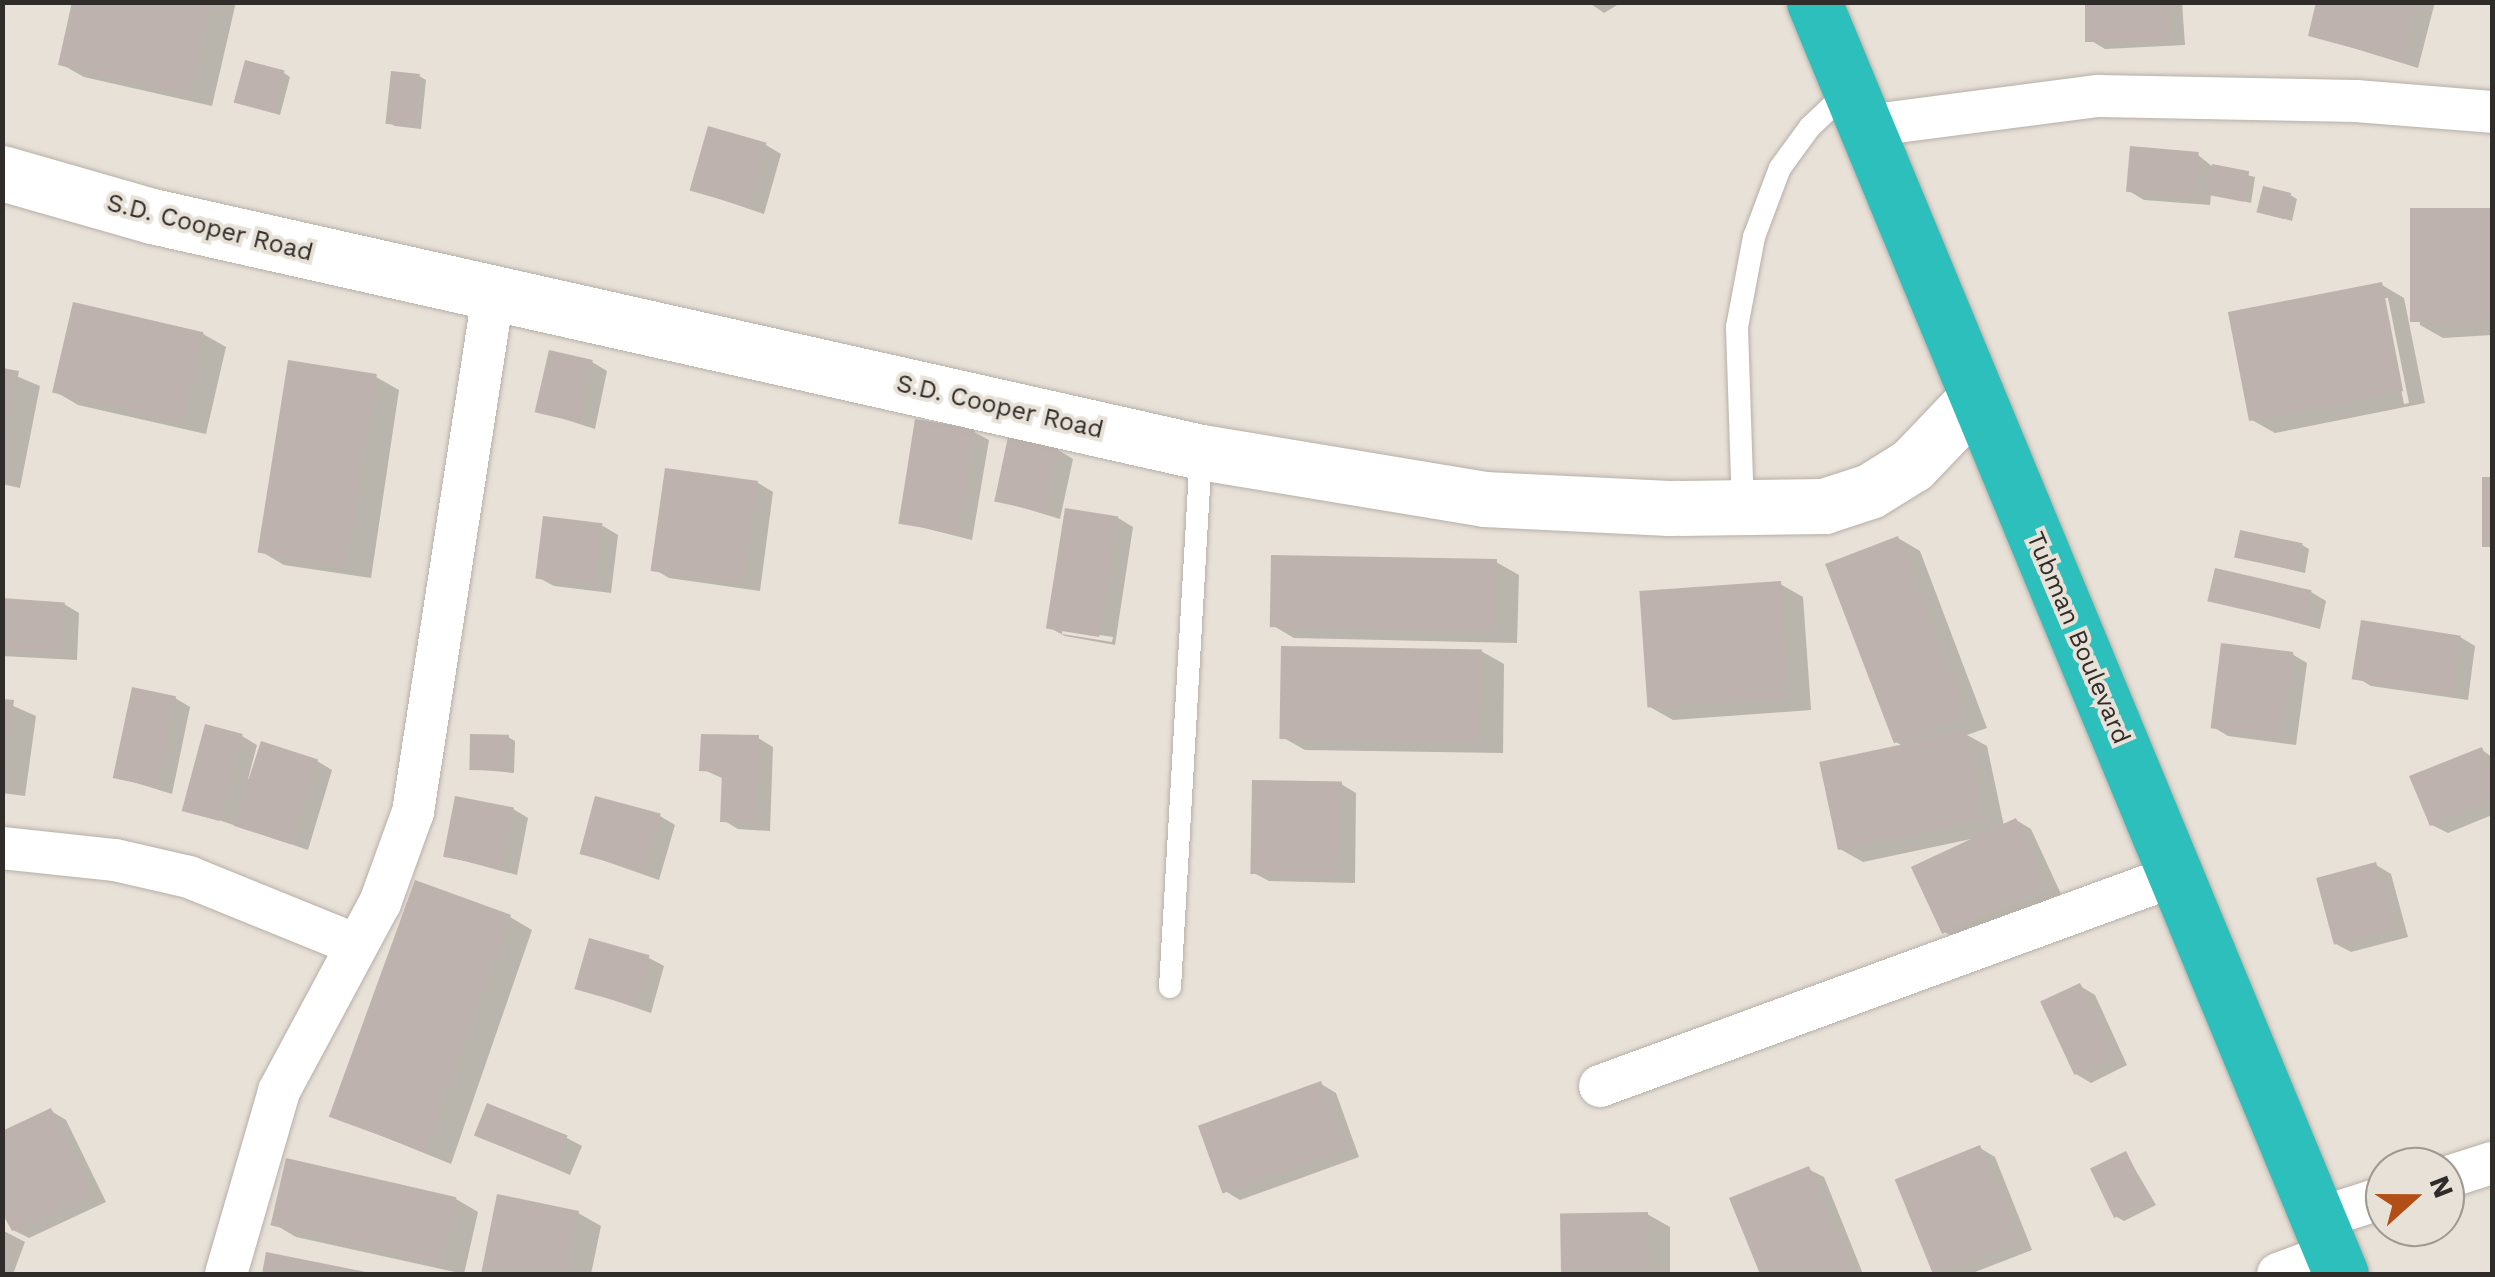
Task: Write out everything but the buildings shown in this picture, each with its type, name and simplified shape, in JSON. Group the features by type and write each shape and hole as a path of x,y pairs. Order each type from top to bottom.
{"highway":[{"name":"Tubman Boulevard","path":"1814,2 2330,1249"}],"street":[{"path":"1858,108 2098,96 2356,101 2492,112"},
{"name":"S.D. Cooper Road","path":"2,173 152,216 1200,452 1484,498 1743,508 1824,506 1870,490 1912,464 1977,397"},
{"path":"226,1274 279,1091 354,944 380,902 413,812 493,295"},
{"path":"2,848 115,860 188,877 354,944"},
{"path":"1600,1086 2177,875"},
{"path":"2465,1172 2492,1163"},
{"path":"2278,1274 2330,1249 2365,1217"}],"lane":[{"path":"1743,508 1738,327 1754,236 1780,168 1810,127 1858,108"},
{"path":"1170,988 1200,452"}]}
